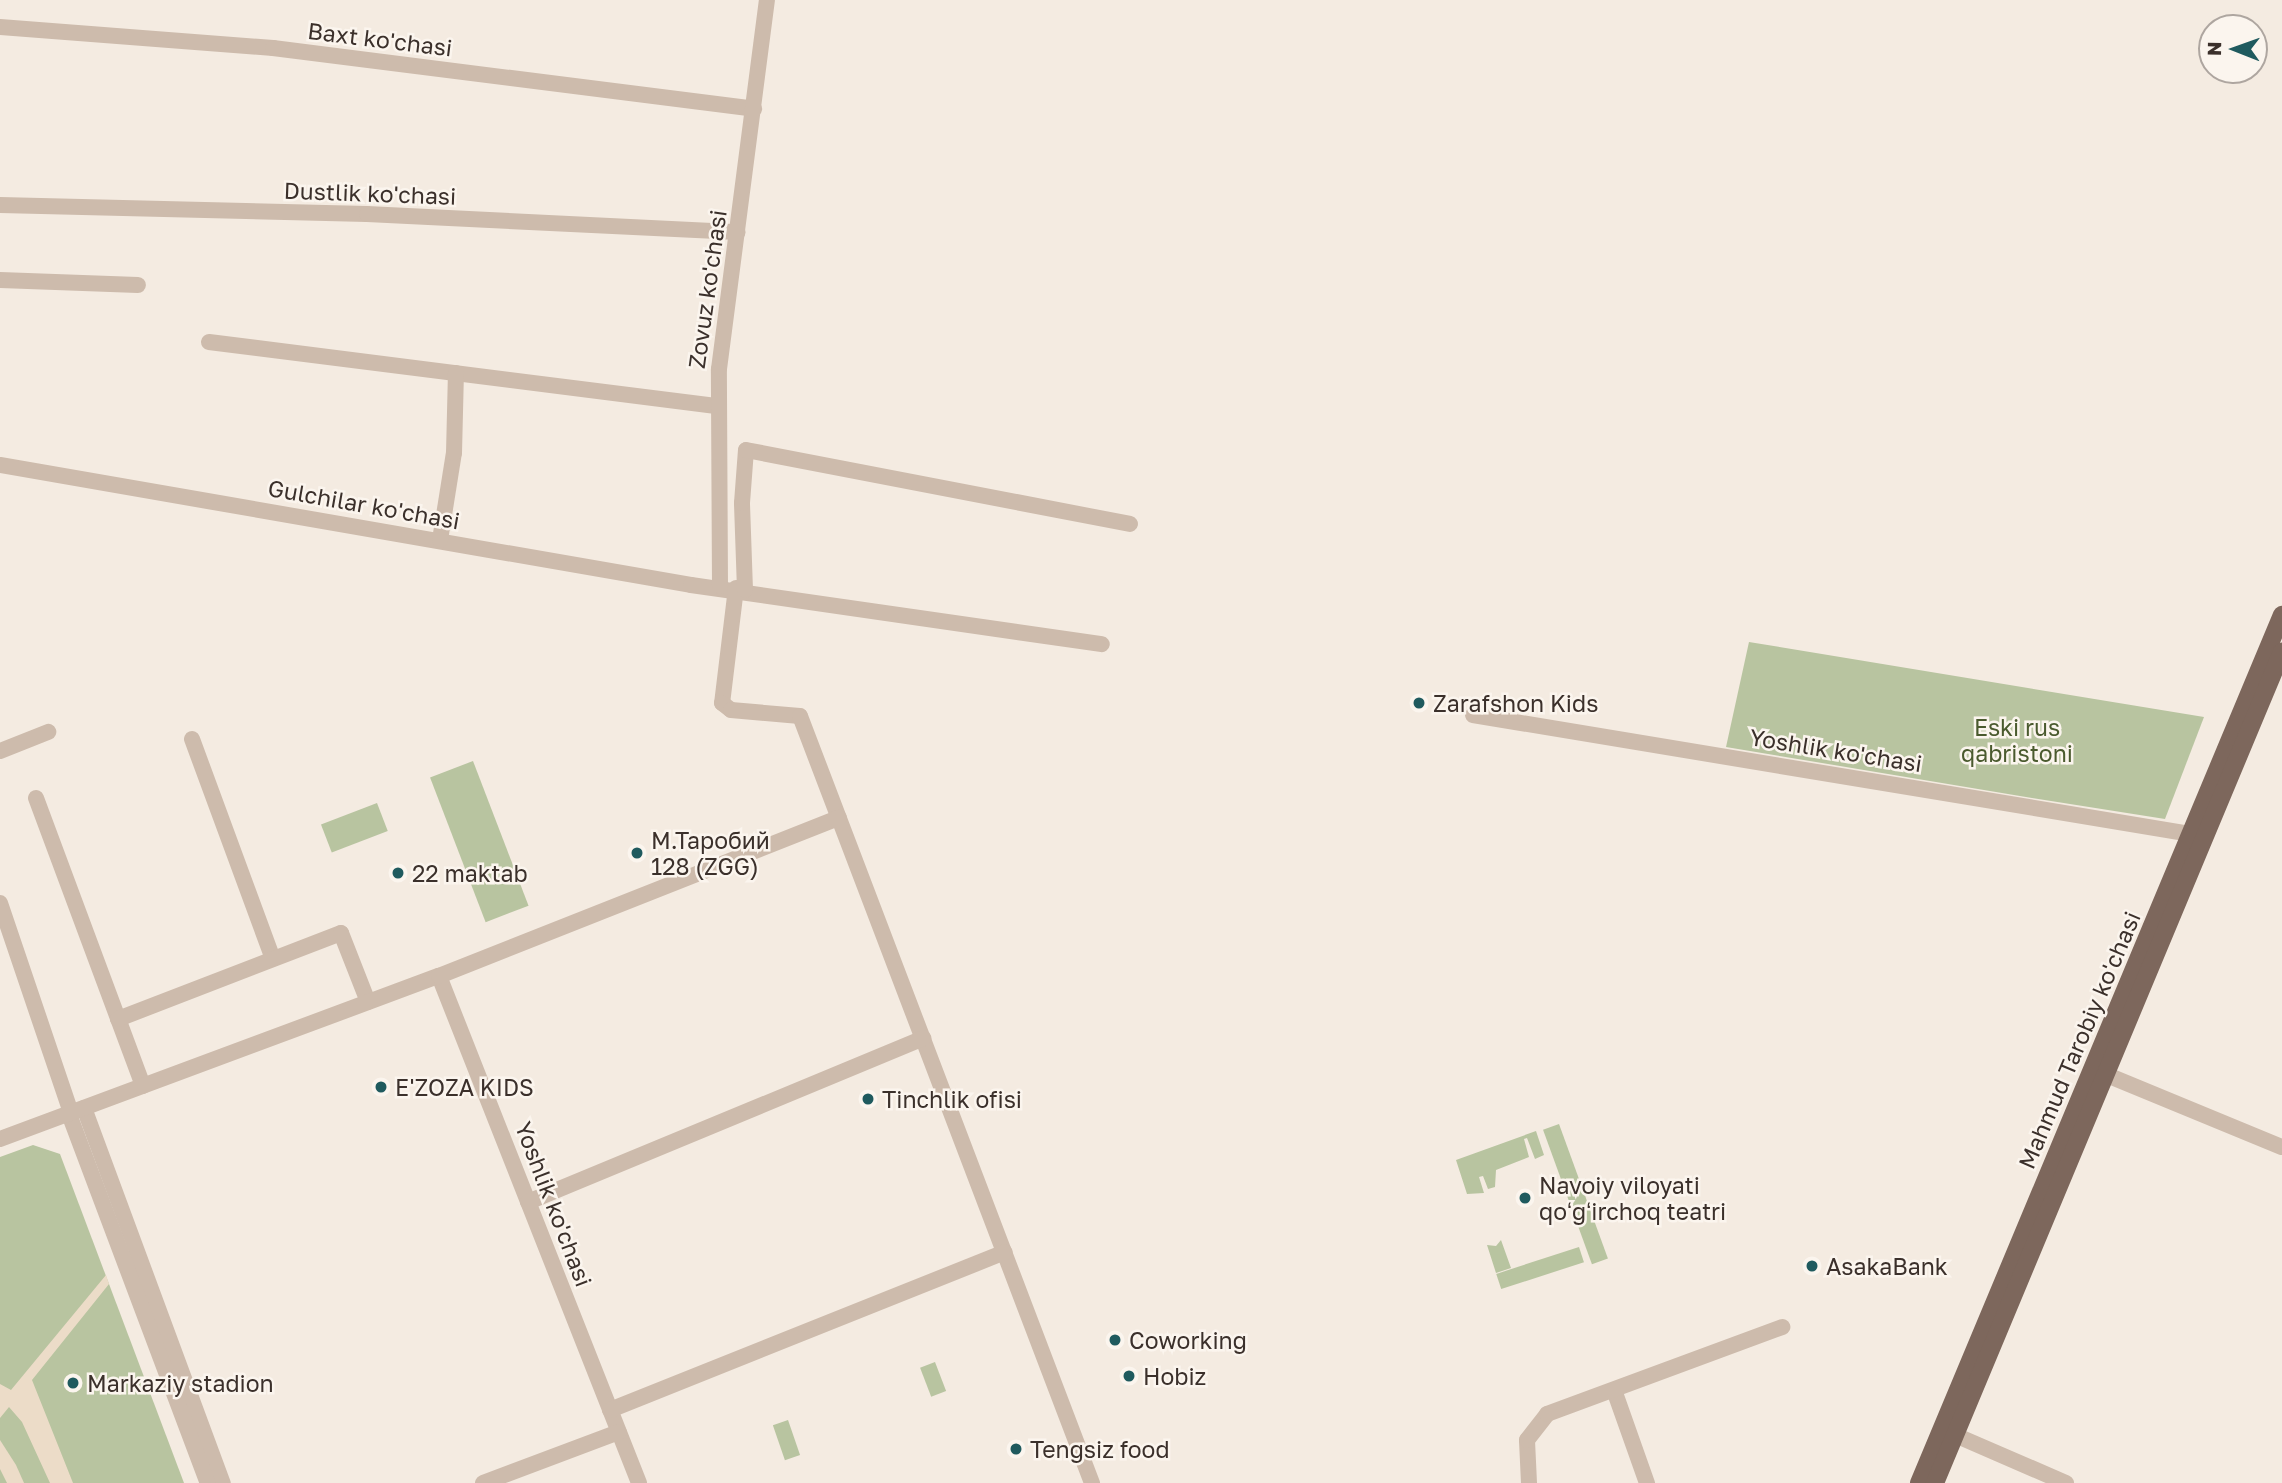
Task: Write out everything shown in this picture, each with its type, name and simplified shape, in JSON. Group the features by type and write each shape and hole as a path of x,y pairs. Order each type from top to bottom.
{"main road":[{"name":"Mahmud Tarobiy ko'chasi","path":"1919,1483 2282,615"},
{"name":"Mahmud Tarobiy ko'chasi","path":"1935,1483 2282,652"}],"street":[{"name":"Zovuz ko'chasi","path":"734,588 716,406 767,0"},
{"name":"Baxt ko'chasi","path":"0,27 273,48 754,108"},
{"name":"Dustlik ko'chasi","path":"0,205 367,214 738,232"},
{"path":"0,280 138,285"},
{"path":"209,342 716,406"},
{"path":"440,540 454,453 456,373"},
{"path":"1092,1483 800,716 731,710 722,702 746,450 1130,524"},
{"name":"Gulchilar ko'chasi","path":"0,464 691,586 734,588 1102,644"},
{"name":"Yoshlik ko'chasi","path":"1473,715 2191,834"},
{"path":"0,751 48,732"},
{"path":"192,739 273,959"},
{"path":"37,798 143,1086"},
{"path":"0,1139 439,976 839,818"},
{"path":"0,903 208,1483"},
{"path":"118,1019 341,933 368,1002"},
{"name":"Yoshlik ko'chasi","path":"439,976 639,1483"},
{"path":"528,1202 923,1038"},
{"path":"2107,1075 2282,1147"},
{"path":"75,1112 223,1483"},
{"path":"610,1410 1005,1252"},
{"path":"1529,1483 1527,1440 1538,1422 1547,1414 1782,1327"},
{"path":"1614,1390 1647,1483"},
{"path":"483,1483 619,1432"},
{"path":"1955,1435 2066,1483"}],"green space":[{"name":"Eski rus qabristoni","path":"1749,642 2204,717 2165,819 2032,798 1726,747"},
{"path":"473,761 529,906 486,922 430,777"},
{"path":"377,803 388,831 332,853 321,825"},
{"path":"1559,1124 1608,1258 1592,1264 1543,1130"},
{"path":"1536,1131 1544,1155 1535,1159 1527,1138 1524,1139 1529,1157 1496,1170 1495,1187 1488,1189 1483,1176 1479,1177 1484,1193 1467,1194 1456,1160"},
{"name":"Markaziy stadion","path":"33,1145 60,1154 184,1483 0,1483 0,1157"},
{"path":"1501,1240 1511,1268 1496,1273 1487,1245 1496,1246"},
{"path":"1579,1247 1584,1262 1501,1289 1496,1274"},
{"path":"935,1362 946,1391 931,1397 920,1368"},
{"path":"788,1420 800,1455 785,1460 773,1425"}],"shaded area":[{"path":"106,1275 109,1284 32,1380 73,1483 50,1483 22,1422 9,1407 0,1418 0,1384 11,1390"},
{"path":"0,1440 24,1483 7,1483 0,1469"}],"place":[{"name":"Zarafshon Kids","path":"1419,703"},
{"name":"М.Таробий 128 (ZGG)","path":"637,853"},
{"name":"22 maktab","path":"398,873"},
{"name":"E'ZOZA KIDS","path":"381,1087"},
{"name":"Tinchlik ofisi","path":"868,1099"},
{"name":"Navoiy viloyati qoʻgʻirchoq teatri","path":"1525,1198"},
{"name":"AsakaBank","path":"1812,1266"},
{"name":"Coworking","path":"1115,1340"},
{"name":"Hobiz","path":"1129,1376"},
{"name":"Markaziy stadion","path":"73,1383"},
{"name":"Tengsiz food","path":"1016,1449"}]}
